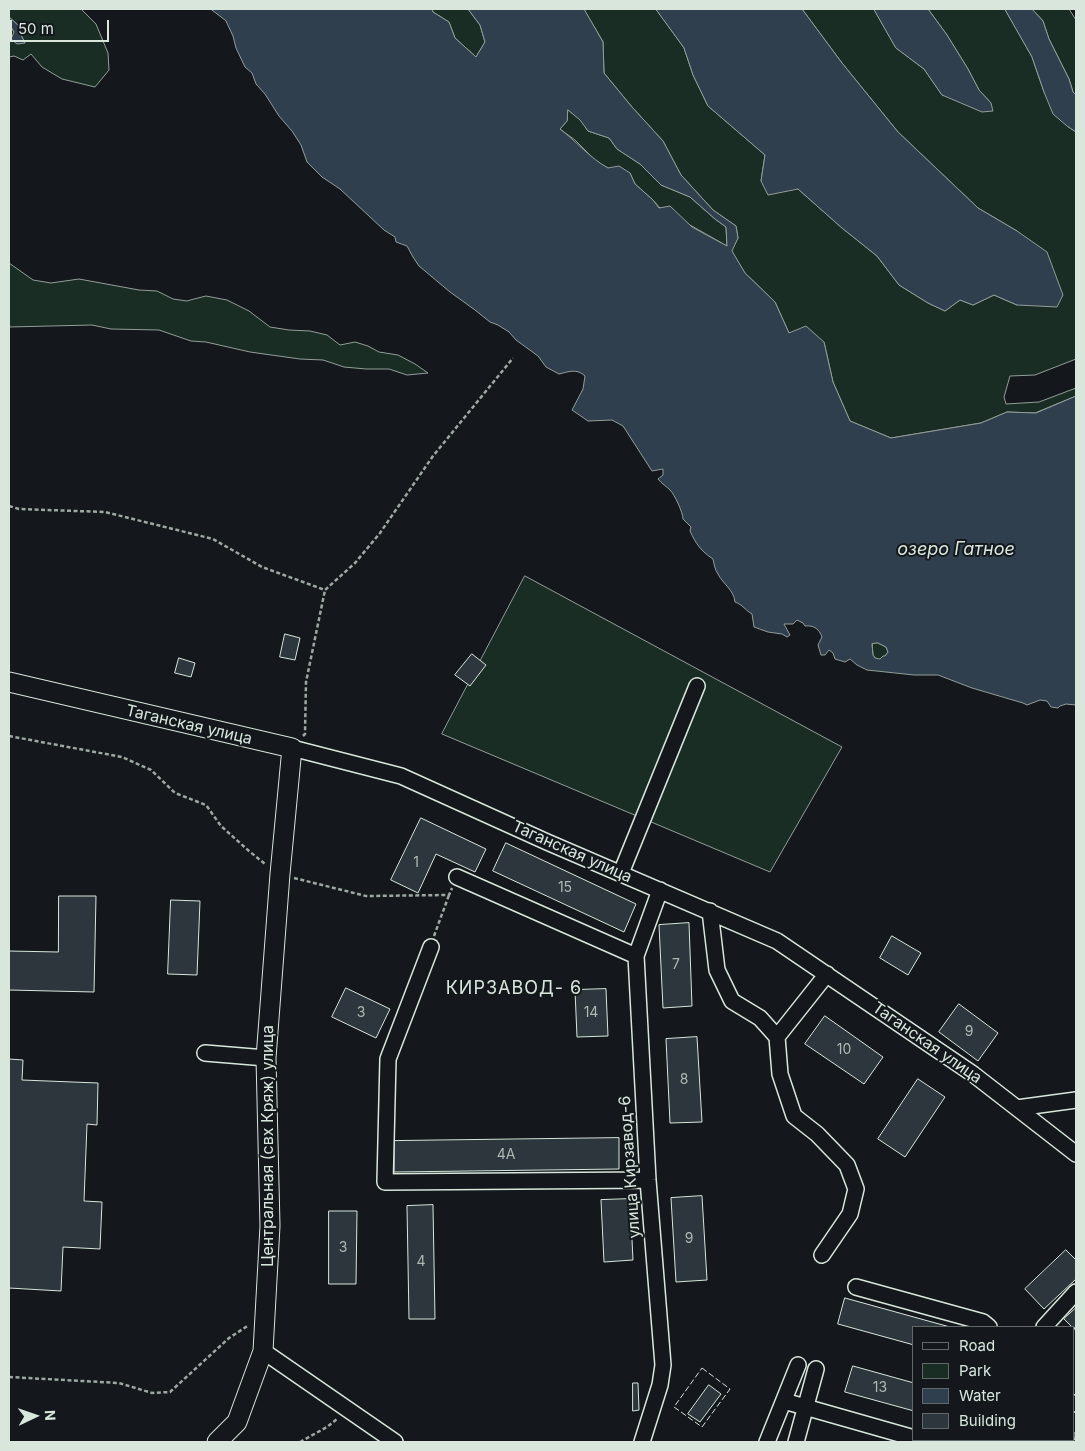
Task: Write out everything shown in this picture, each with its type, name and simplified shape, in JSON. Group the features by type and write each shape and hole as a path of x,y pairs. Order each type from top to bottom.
{"main road":[{"name":"Таганская улица","path":"9,682 292,748"},
{"name":"Центральная (свх Кряж) улица","path":"217,1442 237,1422 263,1351 270,1226 266,1058 292,748"}],"street":[{"path":"621,873 697,686"},
{"name":"Таганская улица","path":"292,748 401,776 777,940 973,1074 1076,1154"},
{"path":"457,877 636,956"},
{"name":"улица Кирзавод-6","path":"642,1442 660,1385 662,1365 648,1180 636,956 660,890"},
{"path":"710,911 717,970 732,1001 760,1018 777,1037 780,1074 794,1116 817,1134 847,1165 856,1189 850,1214 822,1255"},
{"path":"430,947 388,1059 386,1182 648,1180"},
{"path":"777,1037 826,974"},
{"path":"205,1053 266,1058"},
{"path":"1017,1108 1076,1100"},
{"path":"856,1287 983,1322 988,1326"},
{"path":"1045,1326 1076,1292"},
{"path":"263,1351 395,1442"},
{"path":"767,1442 798,1365"},
{"path":"796,1442 816,1369"},
{"path":"784,1401 912,1437"}],"path":[{"path":"292,748 305,734 306,682 325,590 355,563 380,532 433,456 513,358"},
{"path":"9,506 19,509 105,512 213,539 262,567 325,590"},
{"path":"9,736 122,757 151,770 175,793 206,805 221,826 248,852 280,874 366,896 449,895"},
{"path":"430,947 457,877"},
{"path":"9,1377 119,1383 152,1393 170,1392 229,1338 265,1315"},
{"path":"300,1442 327,1427 348,1410"}],"green space":[{"path":"9,9 81,9 96,24 108,53 109,70 95,87 62,79 42,67 31,54 23,60 14,56 9,57 9,23 14,32 25,43 19,26 9,17"},
{"path":"432,9 468,9 480,25 485,42 476,57 455,38 449,22 433,12"},
{"path":"584,9 656,9 684,48 693,75 708,106 765,155 761,181 798,189 877,256 899,285 945,311 960,300 973,305 994,295 1017,305 1017,231 978,208 898,132 842,63 802,9 874,9 896,48 924,69 942,95 991,103 979,90 947,35 928,9 1005,9 1032,57 1044,92 1067,126 1076,132 1076,359 1035,375 1010,376 1004,397 1006,404 1039,402 1076,388 1076,396 1035,413 1007,412 981,423 891,438 850,421 833,382 824,342 789,333 775,302 745,273 731,251 738,238 736,226 713,210 681,175 663,141 604,73 603,42"},
{"path":"1032,9 1069,9 1076,20 1076,95 1049,39 1043,21"},
{"path":"568,110 581,120 588,131 609,138 617,149 640,164 661,185 690,197 726,227 727,246 660,208 635,184 630,173 608,168 596,161 575,140 560,129 567,121"},
{"path":"9,263 33,280 51,283 79,279 139,290 157,291 173,299 187,301 206,296 227,300 249,311 270,327 310,331 327,335 340,345 355,342 379,352 398,355 428,373 407,375 389,369 344,367 323,360 300,359 250,352 206,342 191,341 159,330 111,329 92,325 9,327"},
{"path":"525,576 842,747 770,872 442,734"},
{"path":"878,643 886,647 888,652 880,660 873,655 872,644"}],"water":[{"name":"озеро Гатное","path":"211,9 432,9 433,12 449,22 455,38 476,57 485,42 480,25 468,9 584,9 603,42 604,73 663,141 681,175 713,210 736,226 738,238 732,251 745,273 775,302 789,333 806,326 824,342 833,382 850,421 891,438 981,423 1007,412 1036,413 1076,396 1076,705 1066,704 1058,708 1051,707 1047,701 1040,700 1027,705 938,675 914,675 867,670 850,659 845,662 835,659 833,653 829,650 825,655 821,655 818,645 822,637 819,632 816,628 805,626 797,620 793,624 784,624 790,635 787,637 754,627 752,614 735,602 733,594 720,578 713,559 694,540 690,531 691,527 683,519 674,496 658,479 663,475 663,469 652,471 623,426 612,420 588,421 572,410 583,389 585,376 576,371 559,374 546,367 538,356 516,340 509,332 490,322 419,266 407,246 396,242 395,237 384,230 340,189 322,177 307,162 301,145 292,131 256,84 252,73 245,67 226,21","holes":["568,110 580,120 588,131 609,138 617,149 640,164 661,185 690,197 726,227 727,246 692,227 670,206 659,208 635,184 630,173 619,166 608,168 589,155 560,129 567,121","878,643 886,647 888,652 880,659 875,658 873,655 872,644"]},
{"path":"656,9 802,9 842,63 898,132 978,208 1017,231 1047,252 1063,295 1057,307 1017,305 994,295 973,305 960,300 945,311 899,285 877,256 798,189 768,195 761,181 765,155 708,106 693,75 684,48"},
{"path":"874,9 928,9 947,35 979,90 991,103 993,111 982,112 942,95 924,69 896,48"},
{"path":"1005,9 1032,9 1043,21 1049,39 1076,95 1076,132 1053,114 1032,57"},
{"path":"9,17 19,26 25,43 17,44 11,39 14,32 9,23"}],"building":[{"path":"285,634 300,638 295,660 280,657"},
{"path":"472,654 486,665 470,686 455,675"},
{"path":"179,658 195,663 191,677 175,673"},
{"path":"421,818 486,849 475,872 436,854 418,893 391,880"},
{"path":"506,843 636,904 624,932 493,871"},
{"path":"59,896 96,896 94,992 9,990 9,951 58,952"},
{"path":"171,900 200,901 197,975 168,974"},
{"path":"689,923 692,1006 663,1008 659,925"},
{"path":"892,936 921,953 908,975 880,958"},
{"path":"346,988 390,1009 376,1038 332,1017"},
{"path":"606,989 608,1036 577,1037 575,990"},
{"path":"959,1004 998,1033 978,1061 939,1032"},
{"path":"825,1016 883,1057 864,1084 805,1044"},
{"path":"697,1037 702,1122 670,1123 666,1039"},
{"path":"9,1059 23,1060 22,1080 98,1083 97,1125 87,1124 84,1201 102,1202 100,1249 63,1247 61,1291 9,1288"},
{"path":"918,1079 945,1097 905,1157 878,1139"},
{"path":"619,1138 619,1169 394,1172 394,1141"},
{"path":"702,1196 707,1280 676,1282 671,1198"},
{"path":"630,1199 633,1260 604,1262 601,1200"},
{"path":"433,1205 435,1319 409,1319 407,1206"},
{"path":"329,1211 357,1211 356,1284 329,1284"},
{"path":"1066,1250 1076,1260 1076,1279 1044,1309 1025,1289"},
{"path":"845,1298 946,1326 912,1326 912,1344 838,1324"},
{"path":"1076,1308 1076,1332 1075,1326 1071,1326 1064,1319"},
{"path":"853,1366 912,1382 912,1410 845,1392"},
{"path":"633,1383 638,1383 639,1410 633,1411"},
{"path":"709,1385 721,1394 700,1422 688,1414"},
{"path":"1076,1433 1076,1442 1020,1441 1075,1441"}],"fence":[{"path":"702,1368 730,1389 702,1427 674,1407 702,1368"}],"district":[{"name":"КИРЗАВОД- 6","path":"514,989"}]}
